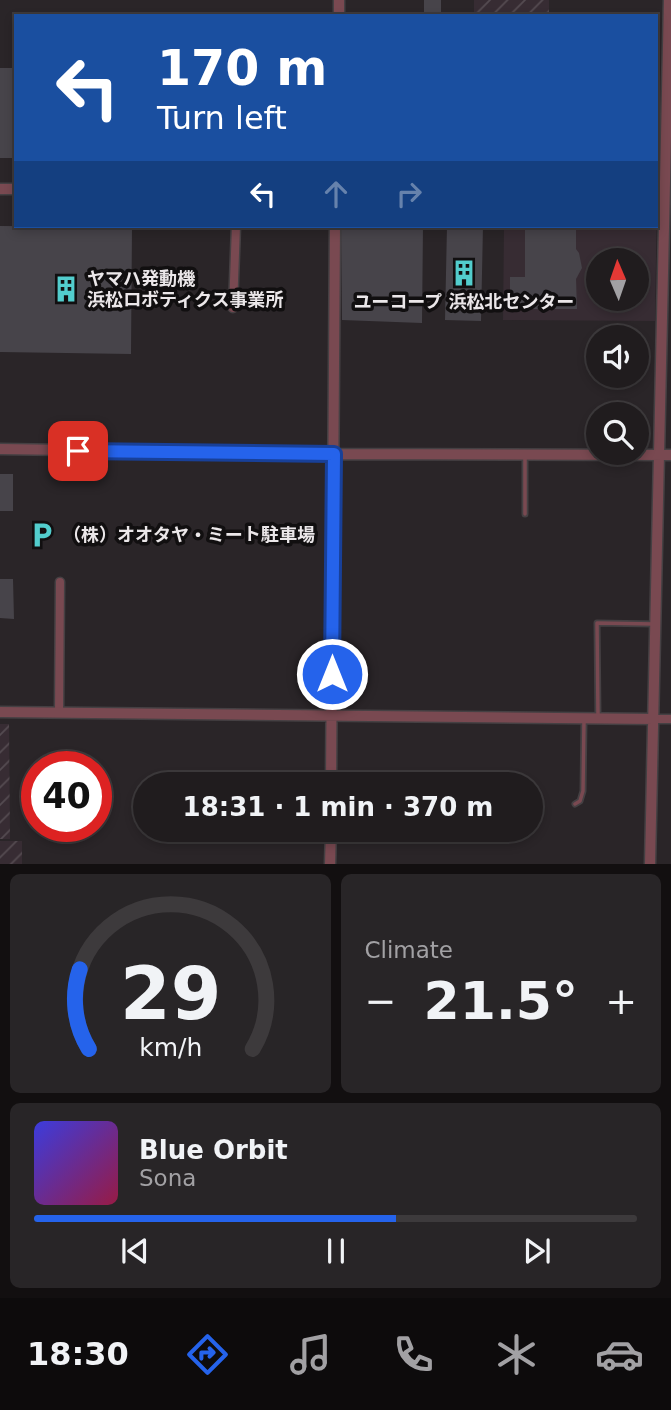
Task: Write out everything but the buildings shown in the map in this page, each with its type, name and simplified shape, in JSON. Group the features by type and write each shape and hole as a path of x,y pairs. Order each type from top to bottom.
{"street":[{"path":"650,864 669,0"},
{"path":"233,308 236,228"},
{"path":"331,772 335,228"},
{"path":"0,449 671,455"},
{"path":"59,712 60,582"},
{"path":"0,712 671,719"},
{"path":"330,864 331,842"}],"lane":[{"path":"525,454 525,514"},
{"path":"598,718 597,623 656,624"},
{"path":"575,804 580,801 583,790 584,718"}],"shaded area":[{"path":"474,0 549,0 549,14 474,14"},
{"path":"504,228 657,228 655,321 503,320"},
{"path":"0,724 9,724 10,839 0,839"},
{"path":"0,841 21,841 22,864 0,864"}],"place":[{"name":"ユーコープ 浜松北センター","path":"464,273"},
{"name":"ヤマハ発動機 浜松ロボティクス事業所","path":"66,289"},
{"name":"（株）オオタヤ・ミート駐車場","path":"42,535"}],"route":[{"path":"78,451 334,454 332,674"}]}
